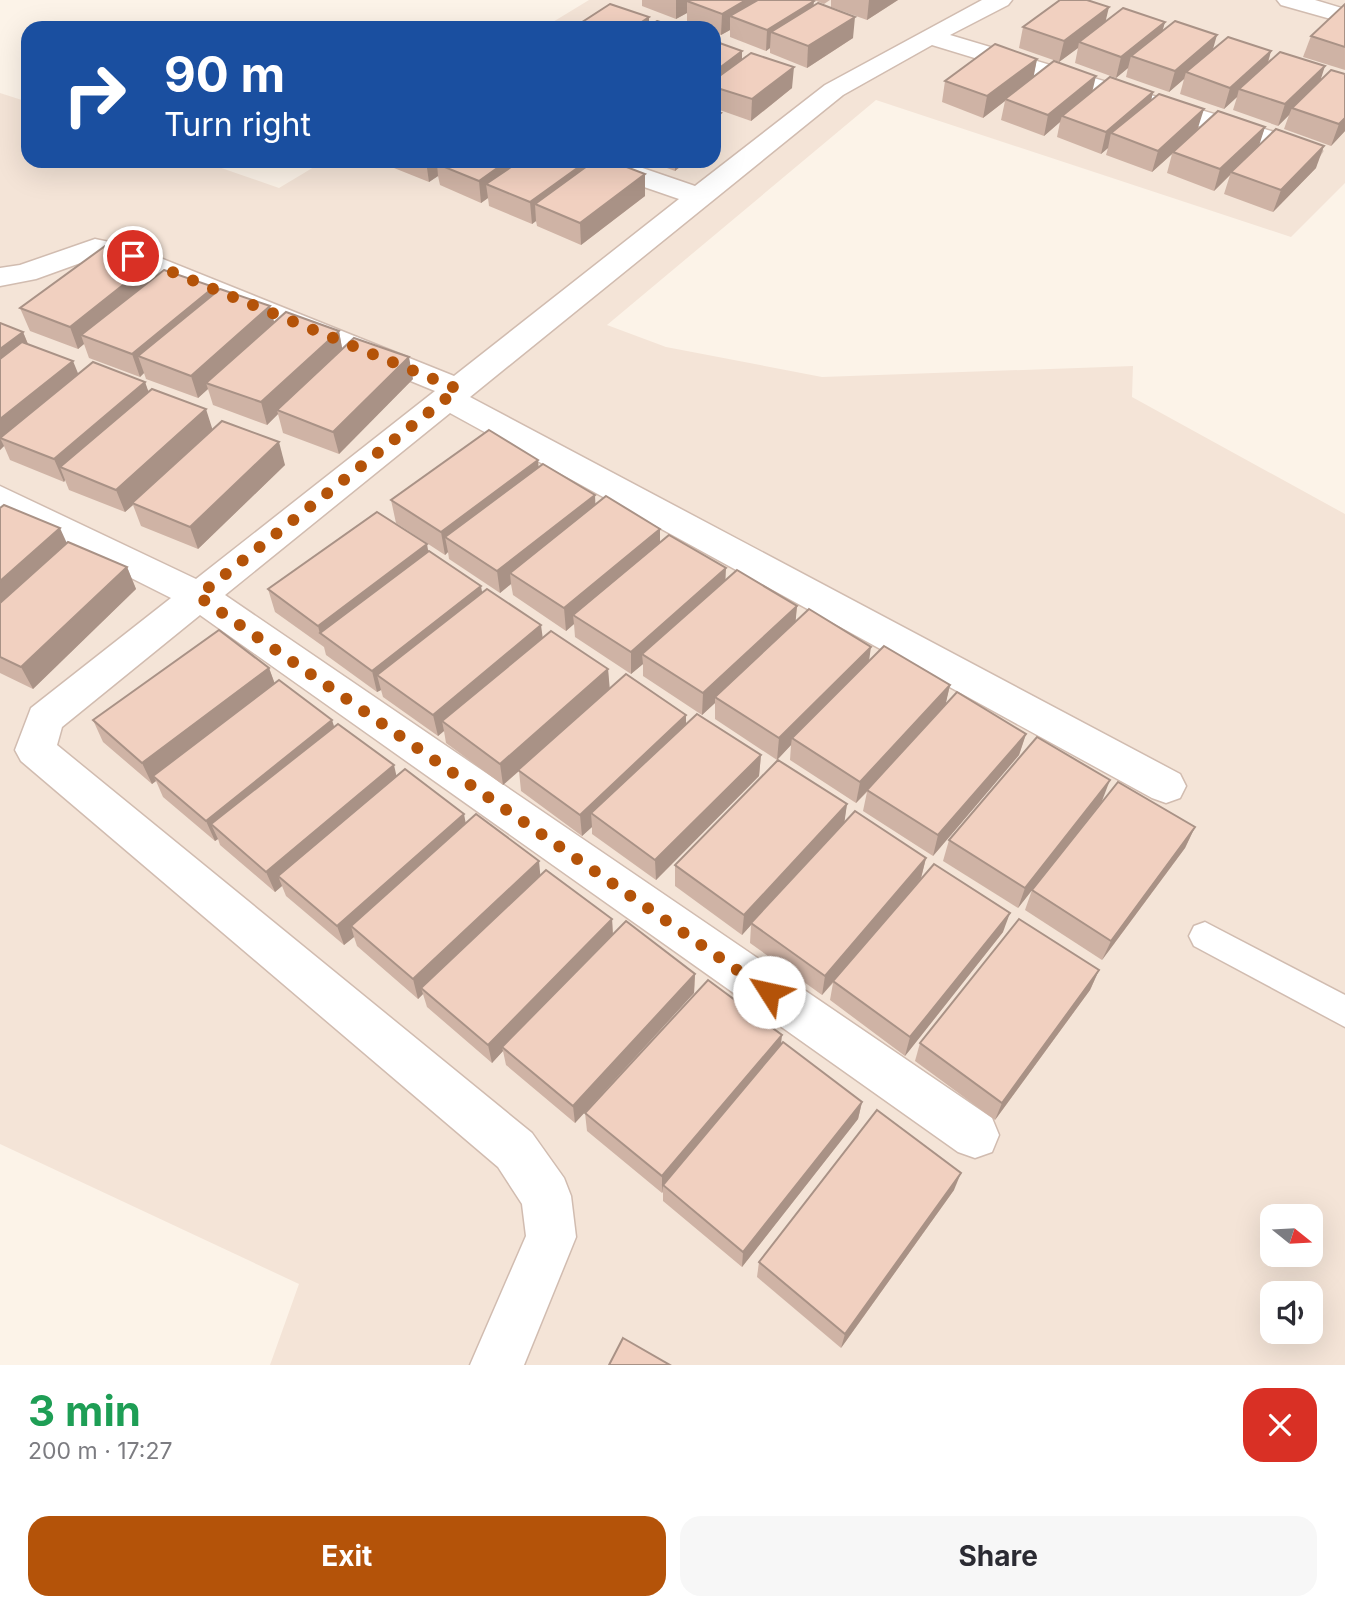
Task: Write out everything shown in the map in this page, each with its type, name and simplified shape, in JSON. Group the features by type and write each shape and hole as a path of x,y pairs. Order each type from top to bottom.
{"street":[{"path":"497,1365 551,1237 546,1196 515,1150 35,750 45,719 834,90 997,0"},
{"path":"1289,0 1345,16"},
{"path":"929,36 1309,151"},
{"path":"616,168 699,197"},
{"path":"0,278 26,273 95,248 133,256 452,394 1167,786"},
{"path":"0,498 198,596 975,1135"}],"lane":[{"path":"1205,936 1345,1012"}],"shaded area":[{"path":"589,0 1345,0 1345,183 1291,237 876,100 607,325 666,347 822,377 1133,366 1132,397 1345,514 1345,1365 270,1365 299,1284 0,1144 0,93 21,100 21,168 221,168 279,188 312,168 721,168 721,21 554,21"}],"building":[{"path":"746,0 722,14 687,1"},
{"path":"758,0 814,1 767,30 730,16"},
{"path":"1060,0 1087,0 1109,7 1064,41 1023,27"},
{"path":"818,3 855,17 808,46 771,32"},
{"path":"610,4 649,17 643,21 584,21"},
{"path":"1345,4 1345,47 1311,36"},
{"path":"1123,8 1165,22 1121,57 1079,42"},
{"path":"1175,21 1217,35 1175,71 1131,56"},
{"path":"1228,37 1271,51 1230,88 1186,72"},
{"path":"721,44 742,51 721,67"},
{"path":"995,44 1037,59 987,96 945,81"},
{"path":"1280,52 1325,66 1285,104 1239,89"},
{"path":"751,53 794,67 752,99 721,89 721,75"},
{"path":"1054,61 1096,76 1048,115 1005,99"},
{"path":"1331,70 1345,74 1345,118 1339,124 1292,108"},
{"path":"1110,77 1153,92 1106,132 1062,116"},
{"path":"1159,94 1204,109 1158,151 1111,133"},
{"path":"1218,111 1265,127 1220,169 1173,152"},
{"path":"1276,129 1324,146 1281,190 1231,172"},
{"path":"447,168 497,168 479,181"},
{"path":"510,168 577,168 530,202 486,184"},
{"path":"584,168 629,168 645,174 580,223 535,204"},
{"path":"105,246 152,262 70,327 20,308"},
{"path":"164,270 214,287 132,354 81,335"},
{"path":"220,289 270,306 191,376 138,356"},
{"path":"286,312 339,331 261,402 206,383"},
{"path":"0,323 23,332 0,349"},
{"path":"354,338 409,357 333,432 277,410"},
{"path":"22,342 73,361 0,419 0,359"},
{"path":"93,362 145,382 54,459 0,438"},
{"path":"152,389 206,409 116,490 60,467"},
{"path":"222,421 279,442 190,527 132,503"},
{"path":"489,430 538,460 441,532 391,500"},
{"path":"543,464 595,495 497,571 445,537"},
{"path":"606,496 660,529 564,608 510,573"},
{"path":"4,505 60,528 0,581 0,508"},
{"path":"377,512 427,544 318,626 268,589"},
{"path":"669,535 726,568 631,652 573,615"},
{"path":"68,542 127,567 21,667 0,657 0,603"},
{"path":"429,551 481,586 372,671 320,633"},
{"path":"737,570 797,606 703,693 642,654"},
{"path":"487,589 541,625 433,715 377,675"},
{"path":"809,609 871,647 779,738 715,697"},
{"path":"219,630 269,668 142,763 93,720"},
{"path":"551,631 608,669 500,764 442,721"},
{"path":"884,646 950,685 860,782 792,738"},
{"path":"626,674 686,715 580,815 518,770"},
{"path":"279,680 332,720 206,821 153,776"},
{"path":"957,692 1026,734 938,835 867,790"},
{"path":"697,714 761,755 655,860 591,813"},
{"path":"338,724 394,765 266,872 211,824"},
{"path":"1037,737 1110,780 1025,888 949,840"},
{"path":"778,760 847,804 744,915 675,865"},
{"path":"405,769 464,814 337,926 278,876"},
{"path":"1118,782 1195,827 1111,941 1032,890"},
{"path":"855,811 926,858 825,976 751,923"},
{"path":"476,814 539,861 413,979 351,926"},
{"path":"934,864 1010,913 910,1037 833,981"},
{"path":"546,870 612,919 488,1045 421,988"},
{"path":"1019,919 1099,970 1002,1103 920,1043"},
{"path":"626,921 695,974 573,1106 502,1047"},
{"path":"708,980 782,1035 662,1176 585,1113"},
{"path":"783,1042 862,1102 743,1252 663,1185"},
{"path":"877,1110 961,1173 845,1334 759,1262"},
{"path":"623,1338 670,1365 609,1365"}],"route":[{"path":"133,256 458,389 198,596 769,992"}]}
